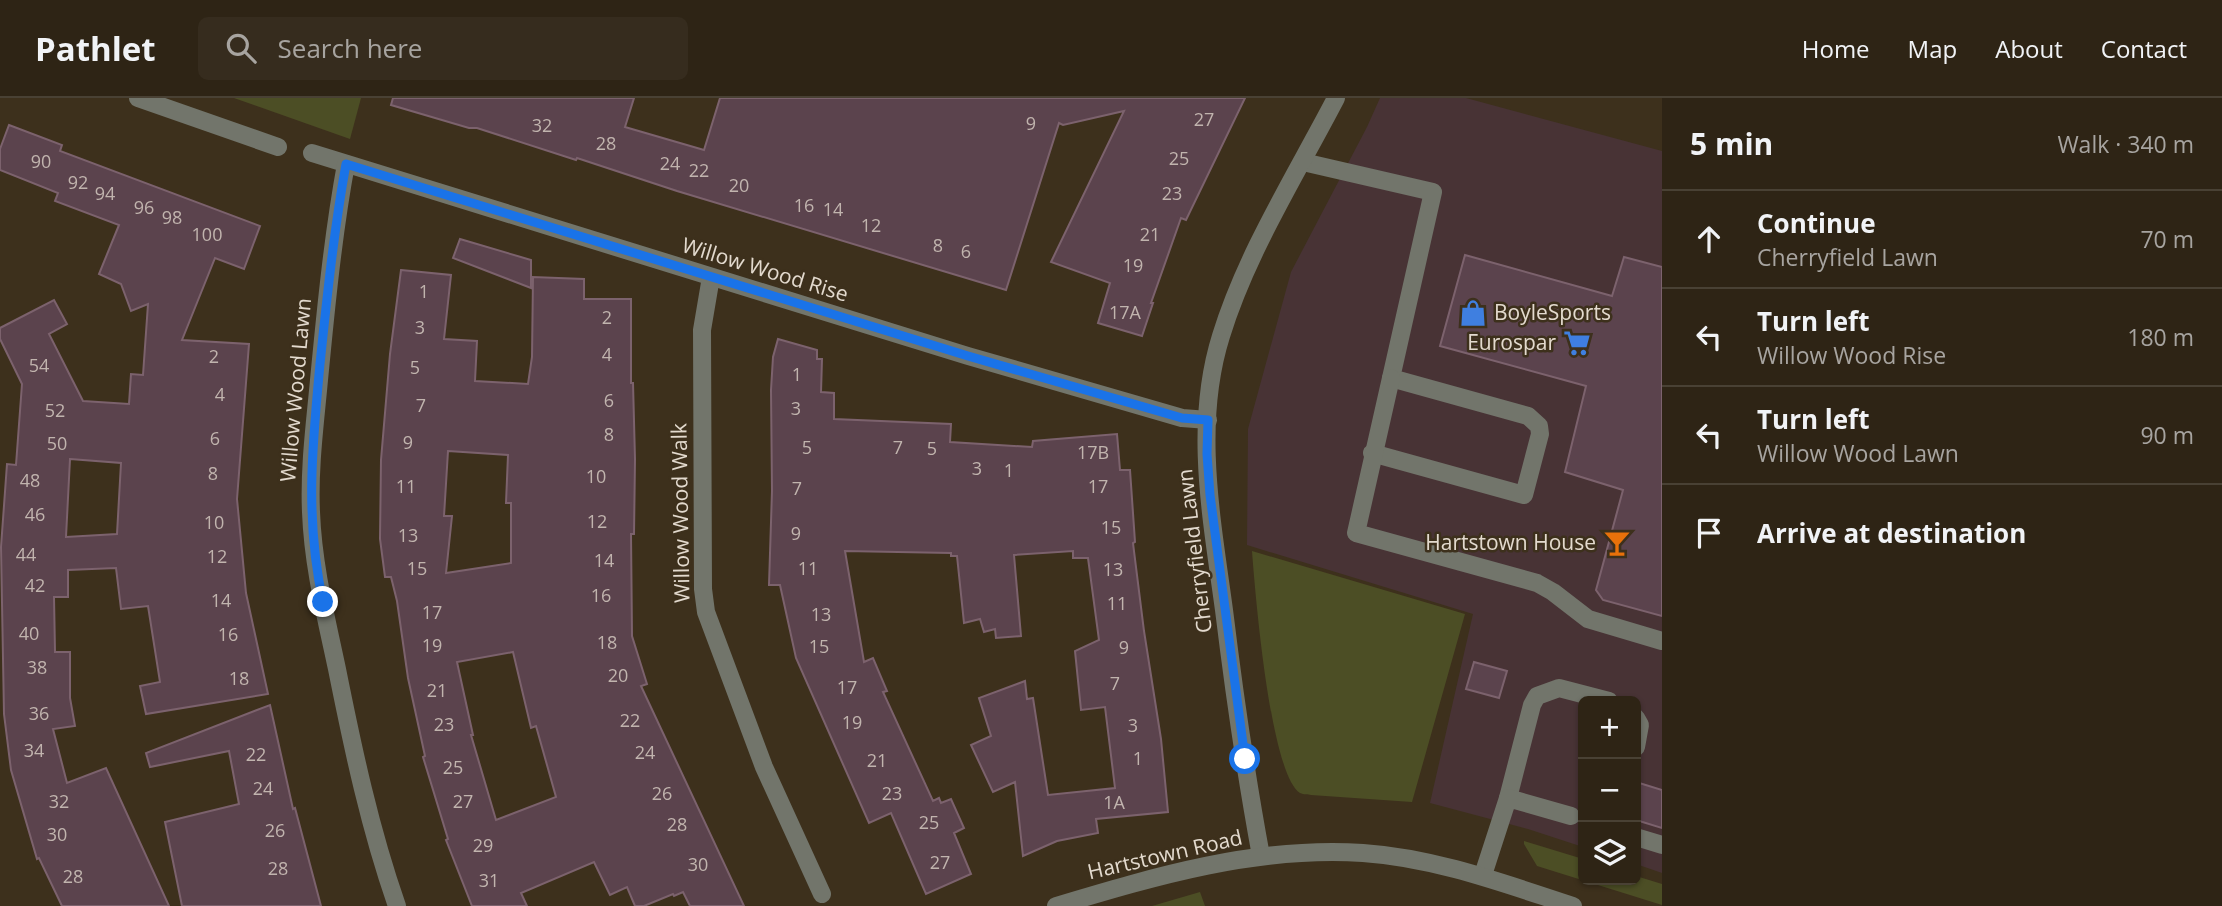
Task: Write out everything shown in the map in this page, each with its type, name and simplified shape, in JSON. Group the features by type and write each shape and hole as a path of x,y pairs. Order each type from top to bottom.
{"street":[{"path":"138,98 278,147"},
{"name":"Cherryfield Lawn","path":"1261,856 1241,737 1216,547 1207,463 1208,420 1215,361 1232,302 1336,98"},
{"name":"Willow Wood Rise","path":"312,153 1096,394 1182,418 1208,420"},
{"path":"1303,162 1433,192 1356,533 1536,583 1553,592 1588,619 1662,641"},
{"name":"Willow Wood Lawn","path":"346,164 336,220 324,321 310,472 311,513 317,577 347,720 373,830 397,906"},
{"name":"Willow Wood Walk","path":"711,277 702,340 703,589 706,612 764,767 822,894"},
{"path":"1372,453 1524,495 1540,434 1539,426 1528,416 1391,378"},
{"path":"1483,875 1508,798 1532,705 1537,696 1559,688 1590,696"},
{"path":"1508,798 1571,816"},
{"path":"1641,839 1662,845"},
{"name":"Hartstown Road","path":"1056,906 1202,866 1261,856 1318,852 1365,853 1483,875 1573,906"}],"shaded area":[{"path":"1380,98 1466,98 1662,151 1662,873 1641,866 1641,696 1578,696 1578,845 1430,803 1473,614 1247,545 1248,429 1291,272"}],"green space":[{"path":"234,98 361,98 350,139"},
{"path":"1252,551 1465,614 1412,802 1303,794 1289,779 1272,718"},
{"path":"1524,841 1578,857 1578,879 1537,866"},
{"path":"1641,878 1662,884 1662,905 1598,885 1641,885"},
{"path":"1200,892 1205,906 1152,906"}],"building":[{"path":"393,98 634,98 625,127 704,150 720,98 1245,98 1186,220 1181,218 1142,336 1098,323 1110,283 1051,262 1124,111 1063,125 1059,123 1006,290 677,191 577,158 576,160 477,128 391,105"},
{"path":"9,125 62,145 60,151 260,226 244,269 215,258 182,340 249,344 237,499 246,593 268,694 146,714 140,686 160,682 148,606 121,609 116,568 68,570 68,597 54,597 55,652 70,652 70,698 75,726 53,729 67,783 106,768 169,906 62,906 39,858 37,859 11,770 4,714 1,547 7,464 16,465 22,384 0,339 0,328 54,300 67,324 49,334 83,401 129,404 131,374 143,375 148,304 131,311 121,284 99,274 119,225 55,201 58,193 0,170 0,149","holes":["70,459 121,463 117,534 66,537"]},
{"path":"460,239 531,260 531,288 453,258"},
{"path":"1465,255 1612,296 1624,257 1662,267 1662,616 1603,600 1596,590 1623,490 1565,472 1586,386 1440,346"},
{"path":"401,270 451,275 444,339 477,341 475,381 528,384 532,357 533,277 584,279 584,299 631,299 635,459 634,534 631,534 632,636 647,684 641,686 744,906 690,906 683,892 644,906 635,906 627,887 610,895 594,862 521,893 527,906 472,906 446,840 448,839 423,757 425,756 408,678 397,601 391,577 385,577 380,539 381,460 390,354","holes":["448,451 508,455 506,503 511,503 511,563 446,573 452,516 444,516","513,652 531,728 536,726 556,797 496,820 471,735 457,662"]},
{"path":"778,339 817,350 817,359 822,359 821,392 834,393 834,419 951,424 950,442 1032,447 1033,441 1117,434 1120,470 1130,470 1133,543 1161,739 1168,812 1096,819 1098,833 1057,841 1023,856 1015,782 993,792 971,745 991,736 979,698 1025,681 1027,699 1033,698 1048,795 1115,788 1105,707 1081,710 1075,651 1099,640 1088,558 1073,558 1073,551 1014,555 1021,636 996,638 995,629 984,632 980,619 964,623 957,556 951,556 951,553 845,551 864,662 873,658 887,691 883,692 933,801 939,798 941,803 951,799 964,828 954,833 971,874 926,894 891,813 869,823 796,658 780,585 769,585 771,390 773,357"},
{"path":"1474,662 1507,671 1499,698 1466,689"},
{"path":"270,705 293,809 295,808 321,906 182,906 165,822 239,804 229,751 150,767 146,753"},
{"path":"1641,784 1662,790 1662,828 1641,822"}],"place":[{"name":"BoyleSports","path":"1473,313"},
{"name":"Eurospar","path":"1577,343"},
{"name":"Hartstown House","path":"1617,543"}],"route":[{"path":"323,602 317,577 310,472 324,321 336,220 346,164 968,356 1182,418 1208,420 1210,495 1245,759"}]}
